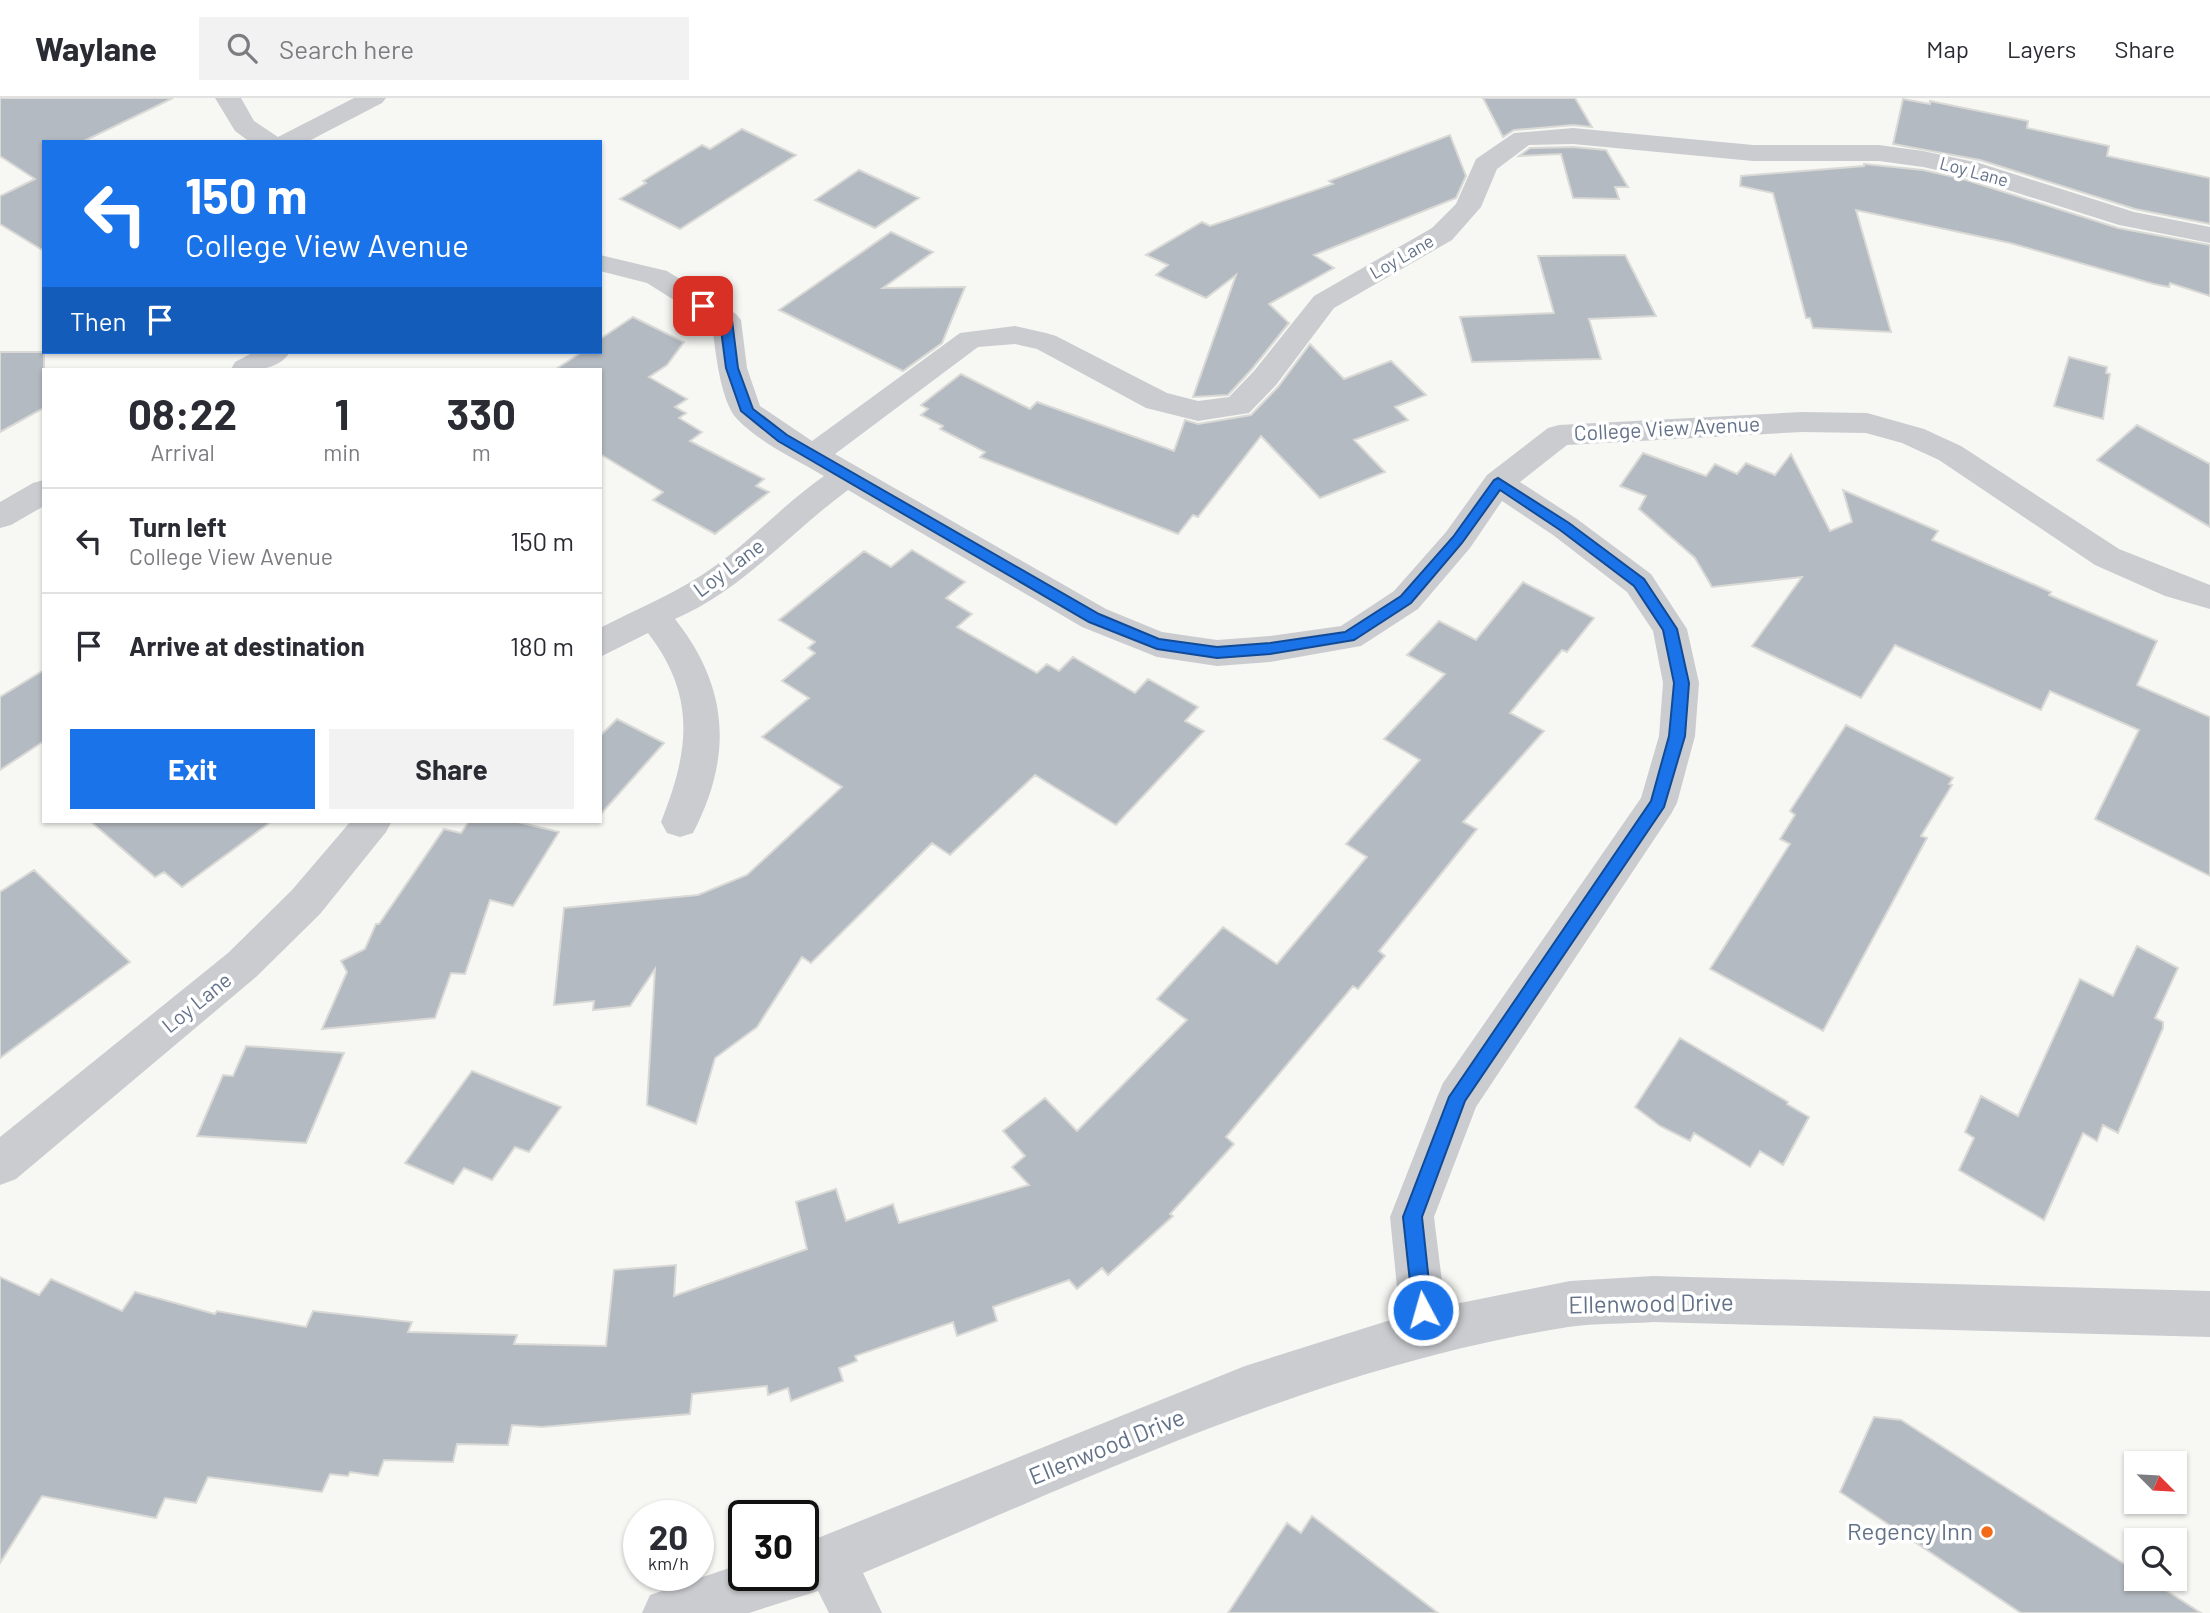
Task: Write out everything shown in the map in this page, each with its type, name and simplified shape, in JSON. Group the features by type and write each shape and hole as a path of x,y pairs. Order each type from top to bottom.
{"street":[{"path":"228,98 244,126 265,140"},
{"path":"291,140 373,98"},
{"name":"Loy Lane","path":"812,456 970,339 1015,335 1046,342 1157,401 1198,411 1238,406 1265,378 1324,302 1442,234 1468,207 1485,165 1523,138 1573,136 1753,153 1879,153 1923,159 1970,169 2129,219 2210,234"},
{"name":"College View Avenue","path":"602,263 657,277 726,320 732,368 747,411 783,438 1094,618 1157,644 1217,653 1270,649 1349,637 1406,600 1458,540 1498,483 1559,435 1802,422 1867,423 1913,436 1950,453 2107,557 2177,587 2210,597"},
{"path":"248,368 272,354"},
{"name":"Loy Lane","path":"602,643 693,597 728,574 808,503 846,475"},
{"path":"1425,1332 1412,1217 1458,1097 1658,803 1677,736 1681,683 1670,629 1639,583 1565,527 1498,483"},
{"path":"0,517 42,492"},
{"path":"653,615 682,655 700,702 704,746 696,782 680,822"},
{"name":"Loy Lane","path":"0,1164 242,965 306,902 371,823"},
{"name":"Ellenwood Drive","path":"819,1564 1245,1390 1425,1332 1570,1304 1653,1299 2210,1314"},
{"path":"819,1580 856,1613"},
{"name":"Ellenwood Drive","path":"668,1613 738,1591"}],"building":[{"path":"0,98 173,98 86,140 42,140 42,250 0,224 0,196 35,179 0,156"},
{"path":"1483,98 1575,98 1592,127 1573,125 1514,130 1503,137"},
{"path":"1903,99 1930,104 1930,101 2028,121 2027,128 2109,146 2107,156 2210,178 2210,224 2135,209 1980,160 1893,144"},
{"path":"742,129 796,155 680,229 620,199 646,183 643,181 702,145 710,149"},
{"path":"1450,135 1466,176 1456,198 1314,255 1334,268 1269,304 1289,323 1252,369 1228,395 1193,397 1236,275 1206,298 1156,275 1168,265 1146,255 1202,222 1210,226 1333,184 1329,181"},
{"path":"1573,147 1606,150 1628,187 1615,187 1619,199 1573,198 1561,154 1519,156 1530,148"},
{"path":"1864,164 1923,170 1963,179 2118,228 2210,245 2210,296 2170,283 2169,287 2154,284 2010,243 1856,210 1891,332 1813,328 1810,318 1806,318 1773,193 1740,186 1741,176"},
{"path":"859,170 919,198 875,228 815,200"},
{"path":"891,232 933,252 883,288 965,287 942,343 903,371 779,310"},
{"path":"1625,255 1656,316 1589,319 1601,359 1472,362 1460,317 1554,313 1538,256"},
{"path":"633,317 684,342 667,365 649,377 687,399 675,407 686,413 679,418 702,432 690,441 764,479 756,486 769,492 715,534 653,500 663,492 602,455 602,368 558,368 579,354 602,354 602,338"},
{"path":"1310,344 1344,379 1391,361 1426,395 1395,407 1408,420 1354,440 1385,472 1320,498 1261,436 1198,517 1193,515 1178,534 980,457 985,452 940,429 943,426 921,415 928,409 921,405 961,374 1030,409 1037,402 1174,451 1185,420 1198,424 1251,415 1278,387"},
{"path":"0,352 42,352 42,409 0,432"},
{"path":"2069,357 2107,367 2106,373 2110,374 2103,419 2054,406"},
{"path":"2137,425 2210,464 2210,527 2097,460"},
{"path":"1643,453 1706,476 1715,464 1737,474 1746,463 1775,475 1791,454 1830,531 1852,522 1843,490 1938,531 1932,540 2051,592 2049,595 2157,641 2137,685 2210,717 2210,876 2095,819 2139,730 2050,691 2041,710 1895,645 1861,698 1752,646 1802,577 1712,587 1695,558 1639,509 1646,496 1620,486"},
{"path":"912,550 965,582 946,598 972,614 957,627 1037,673 1047,664 1059,671 1073,657 1135,693 1148,679 1198,707 1185,721 1204,731 1116,825 1035,775 950,855 932,843 811,963 802,957 757,1027 715,1058 696,1124 647,1105 655,969 630,1006 593,1010 594,1001 554,1005 564,908 698,895 747,875 842,787 762,737 809,698 782,681 815,653 808,648 815,642 779,620 864,551 891,567"},
{"path":"1523,582 1594,618 1567,652 1562,650 1510,713 1544,731 1463,822 1477,829 1379,951 1385,956 1358,989 1353,986 1226,1137 1234,1144 1170,1214 1173,1216 1108,1275 1102,1268 1077,1289 1069,1280 993,1307 997,1321 957,1336 953,1322 855,1356 857,1361 839,1368 843,1381 791,1401 788,1388 768,1395 767,1386 692,1394 690,1414 542,1427 512,1425 508,1445 457,1444 453,1462 384,1460 378,1476 350,1472 348,1476 330,1474 322,1492 208,1477 196,1503 165,1498 156,1518 42,1496 0,1563 0,1277 39,1295 51,1279 122,1311 135,1292 215,1314 217,1311 306,1327 313,1311 412,1322 408,1332 517,1335 514,1344 606,1346 614,1270 676,1265 674,1296 807,1249 796,1202 836,1189 846,1221 893,1204 899,1223 1029,1185 1012,1167 1025,1156 1003,1131 1045,1098 1077,1131 1187,1020 1157,999 1223,927 1277,964 1367,857 1346,844 1420,760 1384,739 1445,674 1407,655 1439,621 1476,640"},
{"path":"42,671 42,742 0,770 0,697"},
{"path":"617,719 664,743 602,813 602,734"},
{"path":"1846,725 1953,778 1949,784 1952,785 1921,836 1927,838 1823,1031 1710,969 1790,844 1780,839 1795,815 1790,811"},
{"path":"92,823 269,823 182,887 164,872 155,877"},
{"path":"468,823 522,823 559,832 513,906 490,900 465,974 451,973 435,1018 322,1029 347,972 341,961 365,949 376,924 379,924 444,829 461,833"},
{"path":"34,870 130,962 0,1058 0,892"},
{"path":"2137,946 2178,968 2155,1018 2163,1022 2163,1028 2118,1133 2103,1125 2097,1141 2083,1133 2044,1220 1959,1170 1974,1138 1965,1132 1981,1096 2018,1116 2080,979 2113,996"},
{"path":"1680,1038 1809,1117 1783,1165 1760,1151 1750,1167 1694,1133 1690,1141 1660,1126 1635,1107"},
{"path":"246,1046 344,1053 306,1143 197,1136 223,1075 233,1076"},
{"path":"472,1071 561,1107 529,1152 515,1147 492,1180 464,1168 453,1184 405,1163"},
{"name":"Regency Inn","path":"1874,1417 1901,1420 2124,1564 2124,1591 2167,1591 2201,1613 2021,1613 1840,1492"},
{"path":"1312,1516 1438,1613 1228,1613 1287,1523 1301,1533"}],"place":[{"name":"Regency Inn","path":"1987,1532"}],"route":[{"path":"703,306 726,320 732,368 747,411 783,438 1094,618 1157,644 1217,653 1270,649 1349,637 1406,600 1458,540 1498,483 1565,527 1639,583 1670,629 1681,683 1677,736 1658,803 1458,1097 1412,1217 1423,1310"}]}
